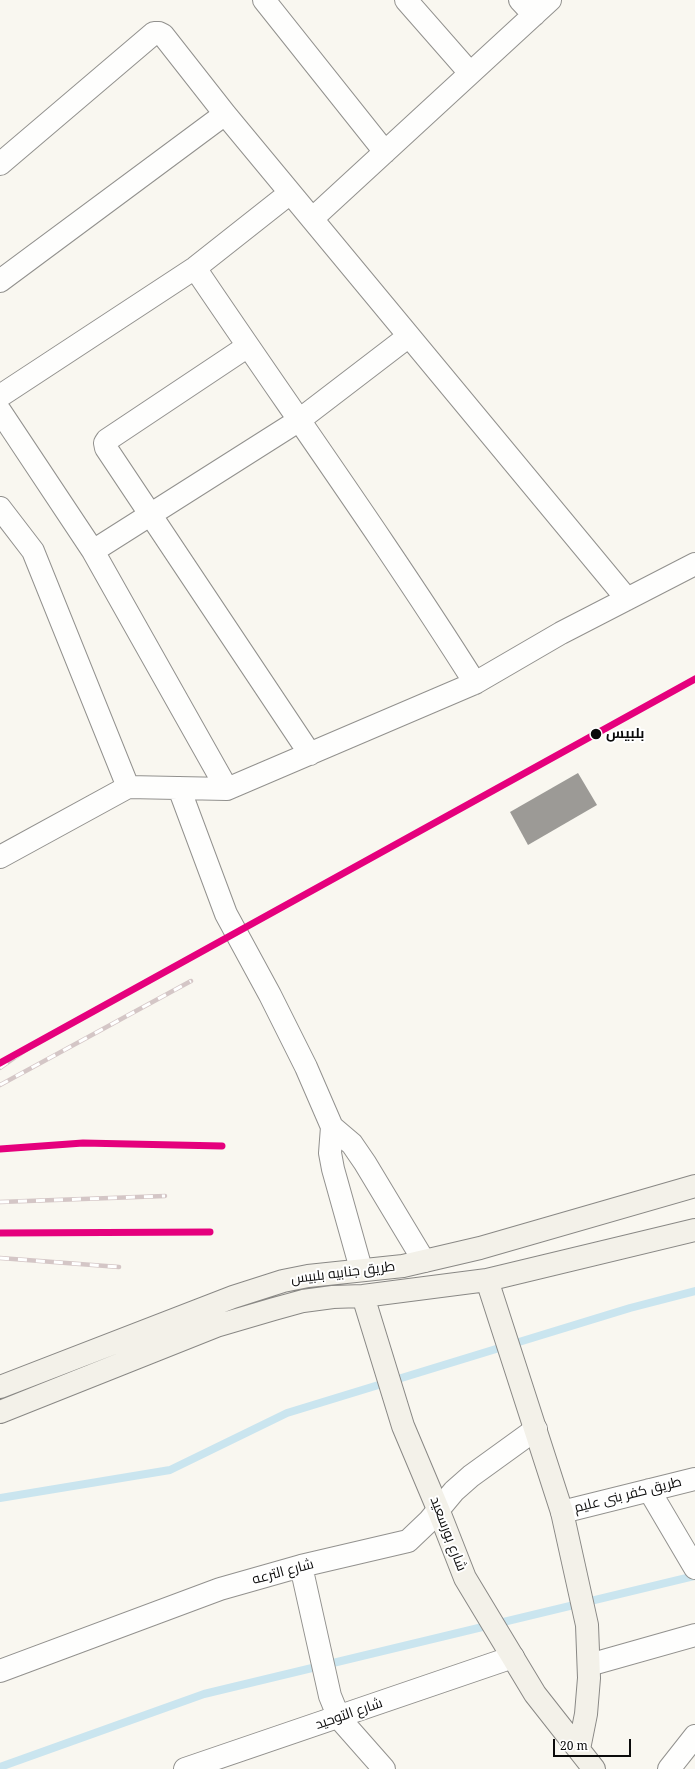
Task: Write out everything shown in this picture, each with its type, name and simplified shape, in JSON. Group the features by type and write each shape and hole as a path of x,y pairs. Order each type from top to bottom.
{"main road":[{"name":"طريق جنابيه بلبيس","path":"0,1387 96,1348 258,1288 308,1276 382,1269 480,1248 695,1186"},
{"name":"طريق جنابيه بلبيس","path":"0,1412 216,1326 304,1301 333,1297 363,1296 487,1280 695,1230"},
{"path":"487,1280 562,1512 587,1625 589,1665 586,1714 579,1749"},
{"name":"شارع بورسعيد","path":"363,1296 403,1426 465,1578 535,1694 594,1769"}],"street":[{"path":"264,0 385,152"},
{"path":"406,0 470,73"},
{"path":"312,219 470,73 527,7 550,0"},
{"path":"0,164 154,33 163,35 225,114 627,599"},
{"path":"0,281 225,114"},
{"path":"0,396 195,268 290,193"},
{"path":"195,268 298,421 422,600 475,683"},
{"path":"93,550 298,421 409,336"},
{"path":"248,346 114,435 105,443 106,448 149,515 310,754"},
{"path":"0,411 93,550 228,789"},
{"path":"0,508 33,551 128,787"},
{"path":"0,857 128,787 228,789 475,683 561,633 695,564"},
{"path":"179,788 226,914 306,1067 332,1127 352,1144 424,1261"},
{"path":"332,1127 330,1152 333,1169 361,1270"},
{"name":"شارع الترعه","path":"0,1671 220,1588 301,1566 408,1541 471,1476 536,1429"},
{"name":"طريق كفر بنى عليم","path":"562,1512 695,1479"},
{"path":"649,1490 695,1568"},
{"path":"301,1566 330,1696 339,1718 384,1769"},
{"path":"589,1665 695,1635"},
{"name":"شارع التوحيد","path":"185,1769 339,1718 511,1654"},
{"path":"669,1769 695,1736"}],"building":[{"path":"578,773 597,805 528,845 510,812"}],"waterway":[{"path":"0,1498 170,1470 287,1413 630,1308 695,1291"},
{"path":"0,1767 204,1694 695,1576"}],"railway":[{"path":"0,1085 191,981"},
{"path":"0,1068 37,1042"},
{"path":"0,1149 83,1143 222,1146"},
{"path":"0,1202 165,1196"},
{"path":"0,1233 210,1232"},
{"path":"0,1258 119,1267"}],"transit line":[{"path":"0,1063 695,679"},
{"path":"0,1149 83,1143 222,1146"},
{"path":"0,1233 210,1232"}],"place":[{"name":"بلبيس","path":"596,734"}]}
